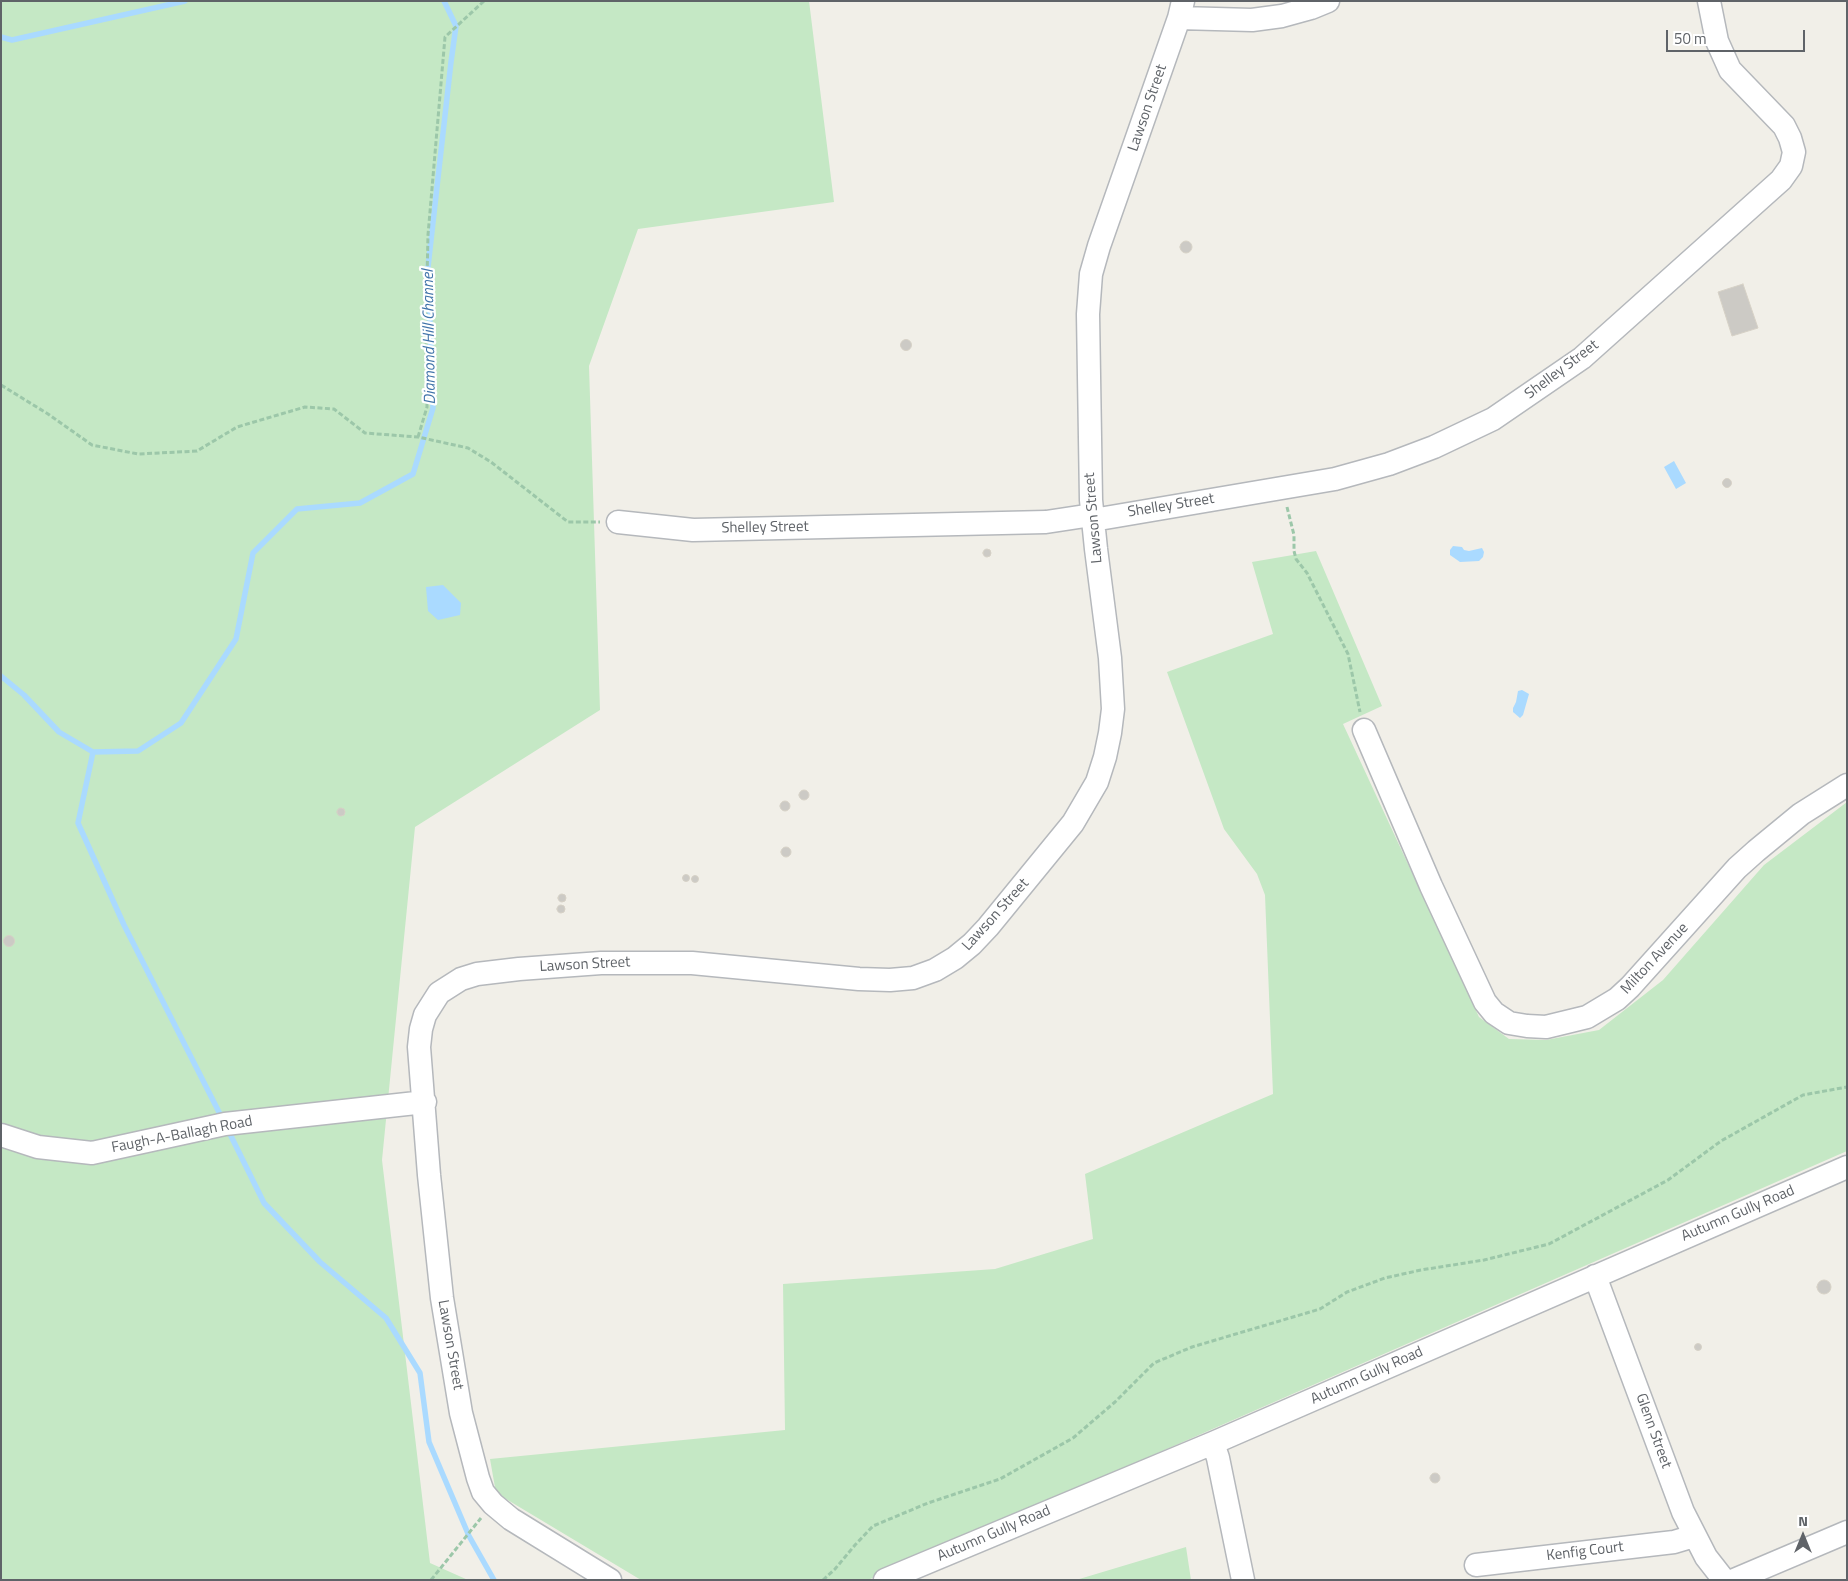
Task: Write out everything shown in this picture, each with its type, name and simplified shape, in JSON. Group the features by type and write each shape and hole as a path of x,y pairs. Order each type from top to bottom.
{"street":[{"name":"Lawson Street","path":"610,1580 536,1536 493,1504 483,1492 462,1413 445,1317 429,1175 419,1047 425,1015 439,993 461,979 477,974 582,964 692,963 890,980 913,978 935,970 955,958 988,927 1073,823 1097,782 1105,757 1113,709 1112,683 1092,518 1089,446 1088,314 1091,274 1181,10 1252,20 1282,16 1328,1"},
{"name":"Shelley Street","path":"618,522 702,529 1046,522 1092,518 1334,479 1389,464 1434,447 1493,419 1582,358 1781,180 1791,166 1794,152 1784,126 1730,70 1717,41 1709,1"},
{"name":"Milton Avenue","path":"1364,730 1431,886 1485,1002 1494,1013 1509,1022 1527,1026 1546,1027 1587,1017 1617,999 1737,868 1801,814 1847,785"},
{"name":"Faugh-A-Ballagh Road","path":"1,1135 38,1147 92,1153 225,1124 424,1102"},
{"name":"Autumn Gully Road","path":"885,1580 1213,1443 1847,1167"},
{"name":"Glenn Street","path":"1595,1276 1694,1536 1724,1580"},
{"path":"1213,1443 1218,1458 1243,1580"},
{"path":"1734,1580 1847,1532"},
{"name":"Kenfig Court","path":"1476,1566 1674,1542 1694,1536"}],"path":[{"path":"418,436 428,407 426,322 428,235 445,37 484,1"},
{"path":"1,385 48,414 92,445 138,454 196,451 237,427 305,407 334,409 365,433 418,436 468,448 491,462 568,522 618,522"},
{"path":"1283,488 1294,535 1296,559 1307,573 1348,654 1364,730"},
{"path":"823,1580 873,1526 928,1503 1000,1479 1073,1438 1115,1402 1154,1363 1192,1347 1320,1309 1347,1292 1385,1278 1484,1260 1549,1244 1668,1180 1721,1141 1803,1095 1847,1087"},
{"path":"431,1580 493,1504"}],"green space":[{"path":"1,1 809,1 834,202 638,229 589,366 600,710 415,827 382,1160 430,1563 468,1580 1,1580"},
{"path":"1316,551 1382,706 1343,724 1479,1017 1509,1039 1546,1040 1599,1030 1663,980 1764,865 1847,802 1847,1151 868,1580 641,1580 496,1493 490,1459 785,1430 783,1284 995,1269 1093,1239 1085,1174 1273,1094 1265,895 1257,874 1224,829 1167,672 1273,634 1252,562"},
{"path":"1186,1547 1191,1580 1076,1580"}],"water":[{"path":"1674,461 1686,483 1676,489 1664,467"},
{"path":"1453,546 1462,547 1464,550 1469,551 1482,548 1484,552 1483,557 1479,561 1460,562 1450,555 1450,550"},
{"path":"443,585 461,603 460,615 438,620 428,611 426,587"},
{"path":"1522,690 1529,694 1523,715 1520,718 1513,712 1513,708 1518,691"}],"building":[{"path":"1186,241 1192,247 1186,253 1180,247"},
{"path":"1743,284 1758,328 1732,336 1718,292"},
{"path":"904,340 908,340 911,345 910,349 904,350 901,347 901,343"},
{"path":"1727,479 1731,483 1727,487 1723,483"},
{"path":"987,549 991,553 987,557 983,553"},
{"path":"804,790 809,795 804,800 799,795"},
{"path":"785,801 790,806 785,811 780,806"},
{"path":"341,808 345,812 341,816 337,812"},
{"path":"786,847 791,852 786,857 781,852"},
{"path":"686,874 690,878 686,882 682,878"},
{"path":"695,875 699,879 695,883 691,879"},
{"path":"562,894 566,898 562,902 558,898"},
{"path":"561,905 565,909 561,913 557,909"},
{"path":"7,936 11,936 14,941 13,945 7,946 4,943 4,939"},
{"path":"1824,1280 1829,1282 1831,1287 1829,1292 1824,1294 1819,1292 1817,1287 1819,1282"},
{"path":"1698,1343 1702,1347 1698,1351 1694,1347"},
{"path":"1433,1473 1437,1473 1440,1478 1439,1482 1433,1483 1430,1480 1430,1476"}],"waterway":[{"name":"Diamond Hill Channel","path":"1,37 12,40 185,1"},
{"name":"Diamond Hill Channel","path":"1,676 24,695 59,732 93,752 138,751 181,723 236,639 253,553 297,509 360,503 413,474 433,408 428,267 456,26 444,1"},
{"path":"93,752 78,823 124,925 223,1120"},
{"path":"227,1128 264,1203 320,1262 386,1318 420,1373 429,1442 469,1536 494,1580"}]}
